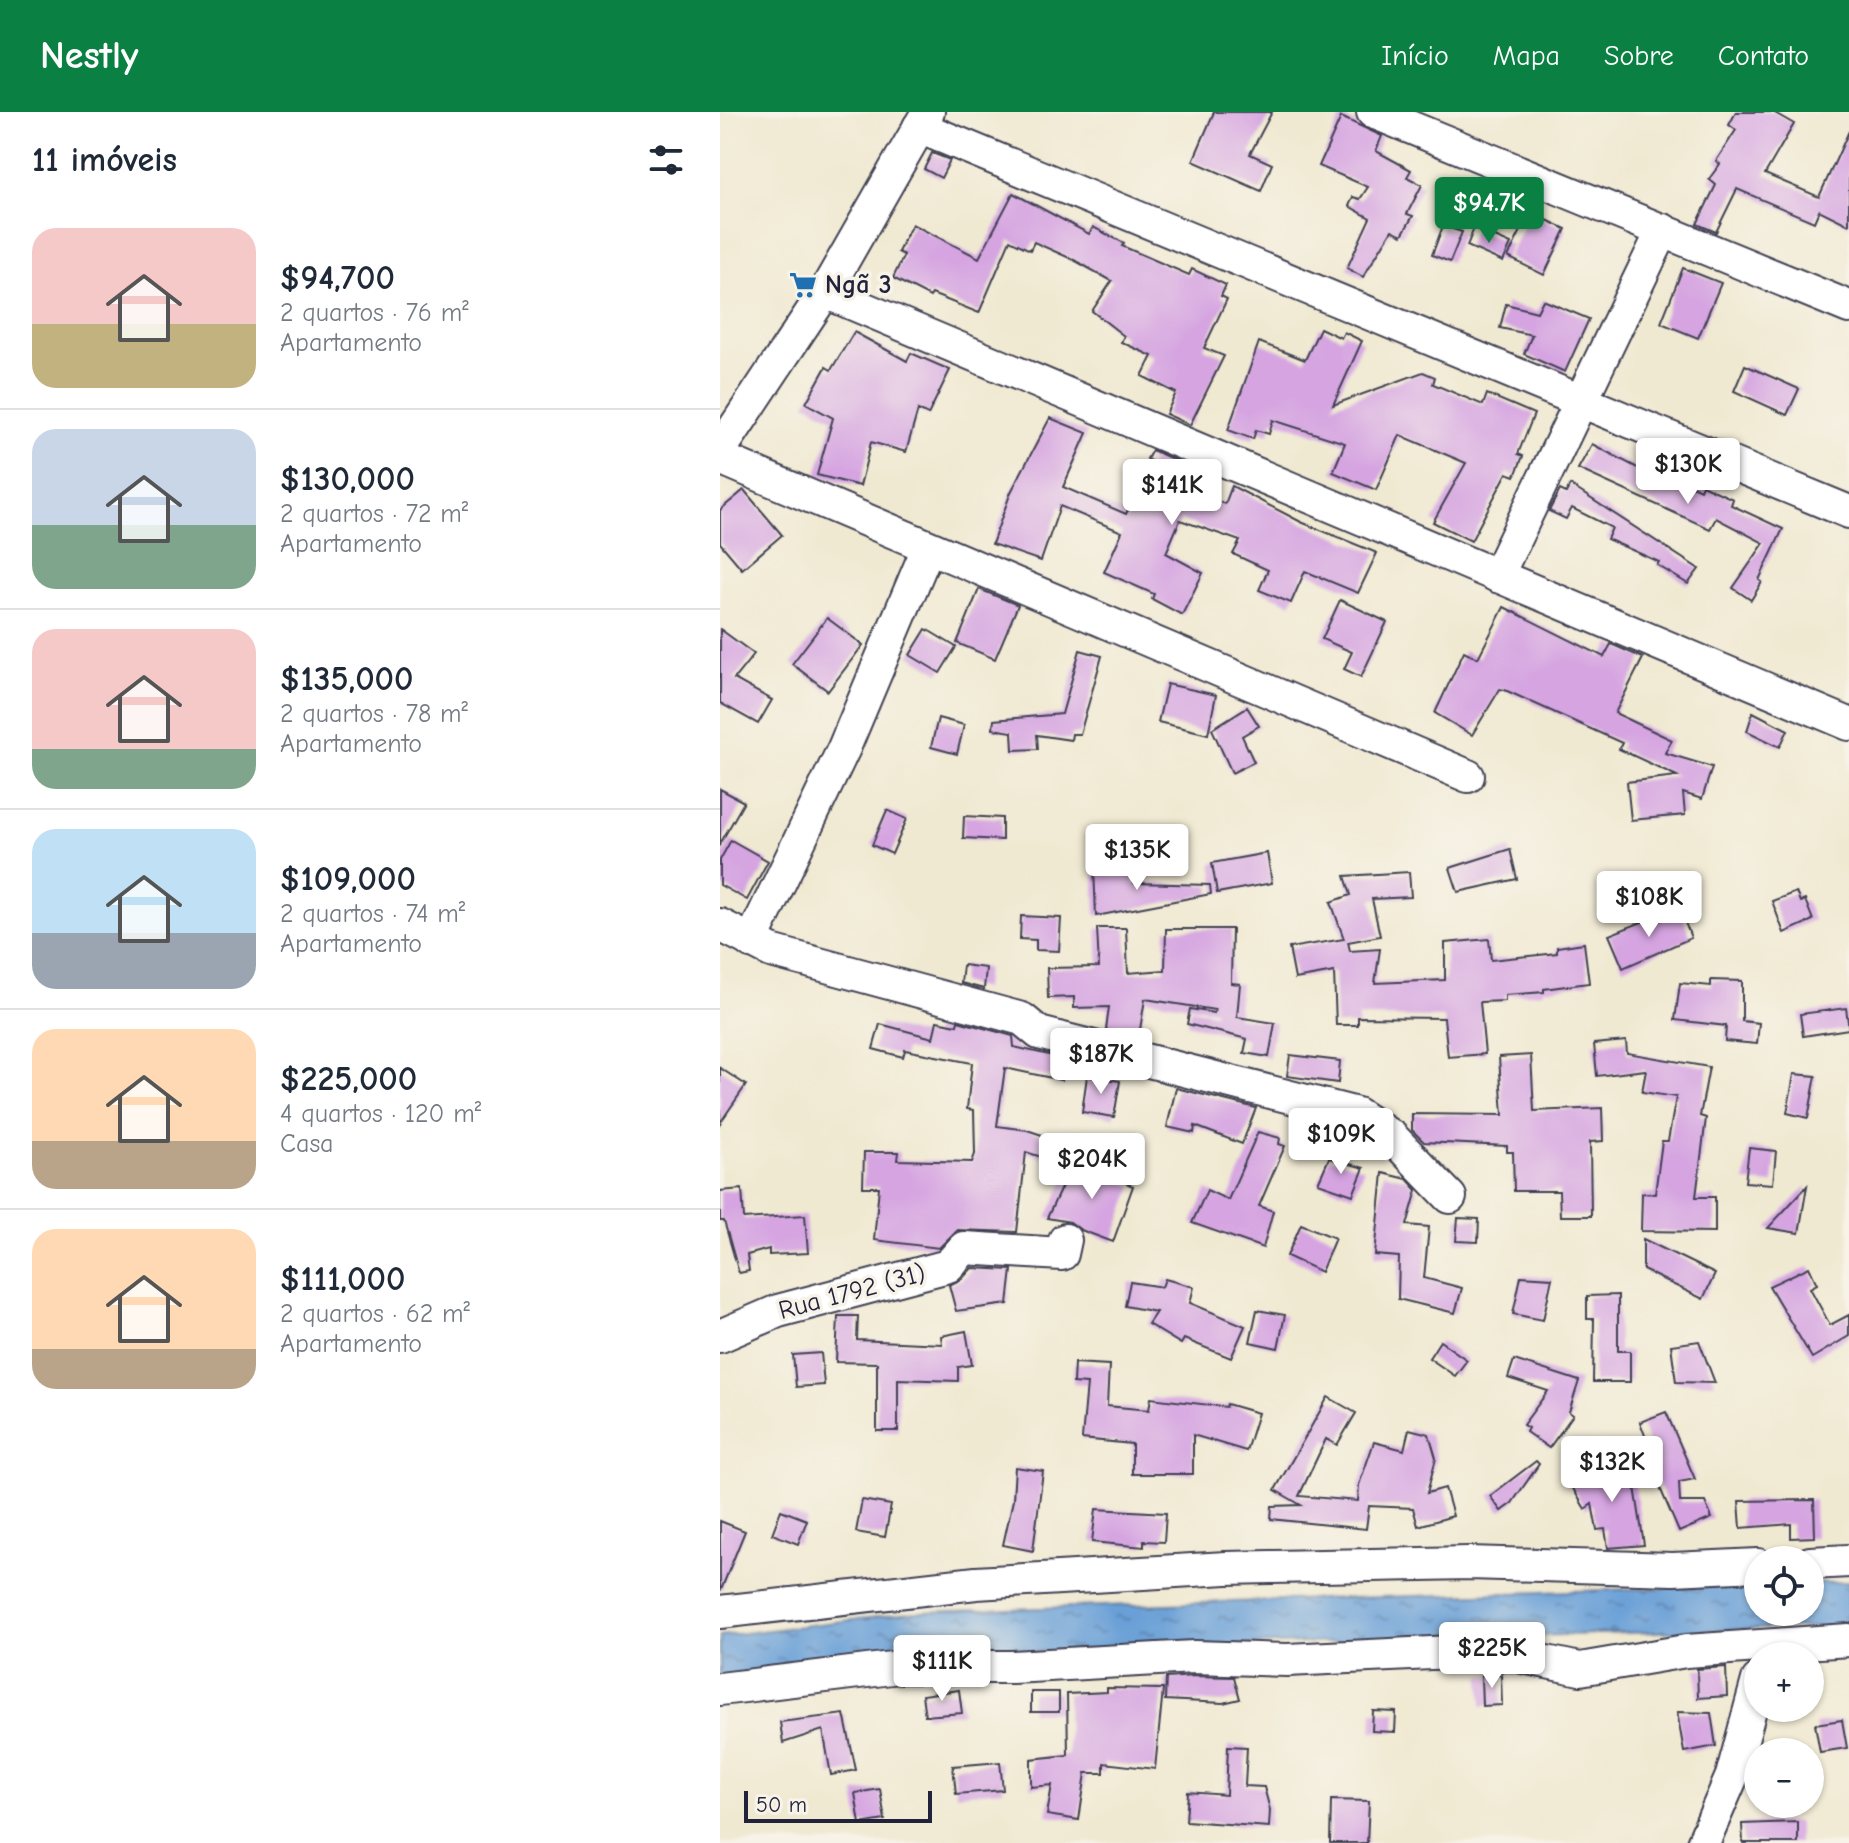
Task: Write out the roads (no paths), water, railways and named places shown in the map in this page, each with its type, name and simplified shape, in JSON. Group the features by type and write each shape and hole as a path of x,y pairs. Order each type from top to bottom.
{"street":[{"path":"1373,112 1849,307"},
{"path":"1468,776 928,548 723,443 825,292 923,120 1580,403 1849,512"},
{"path":"1497,576 1663,230"},
{"path":"825,292 1849,724"},
{"path":"751,942 844,748 928,548"},
{"path":"720,925 771,951 1022,1019 1039,1033 1357,1114 1392,1137 1450,1197"},
{"name":"Rua 1792 (31)","path":"720,1336 778,1311 948,1266 964,1248 1062,1254 1065,1240"},
{"path":"1824,1562 1849,1561"},
{"path":"720,1612 976,1583 1226,1568 1469,1563 1673,1569 1744,1566"},
{"path":"1824,1644 1849,1640"},
{"path":"720,1689 900,1667 1012,1667 1194,1657 1287,1660 1452,1652 1513,1655 1580,1669 1686,1651 1744,1652"},
{"path":"1703,1843 1732,1776 1747,1722"}],"water":[{"path":"1849,1582 1849,1626 899,1656 720,1680 720,1636 917,1612 1744,1585 1744,1626 1824,1626 1824,1583"}],"place":[{"name":"Ngã 3","path":"803,285"}]}
